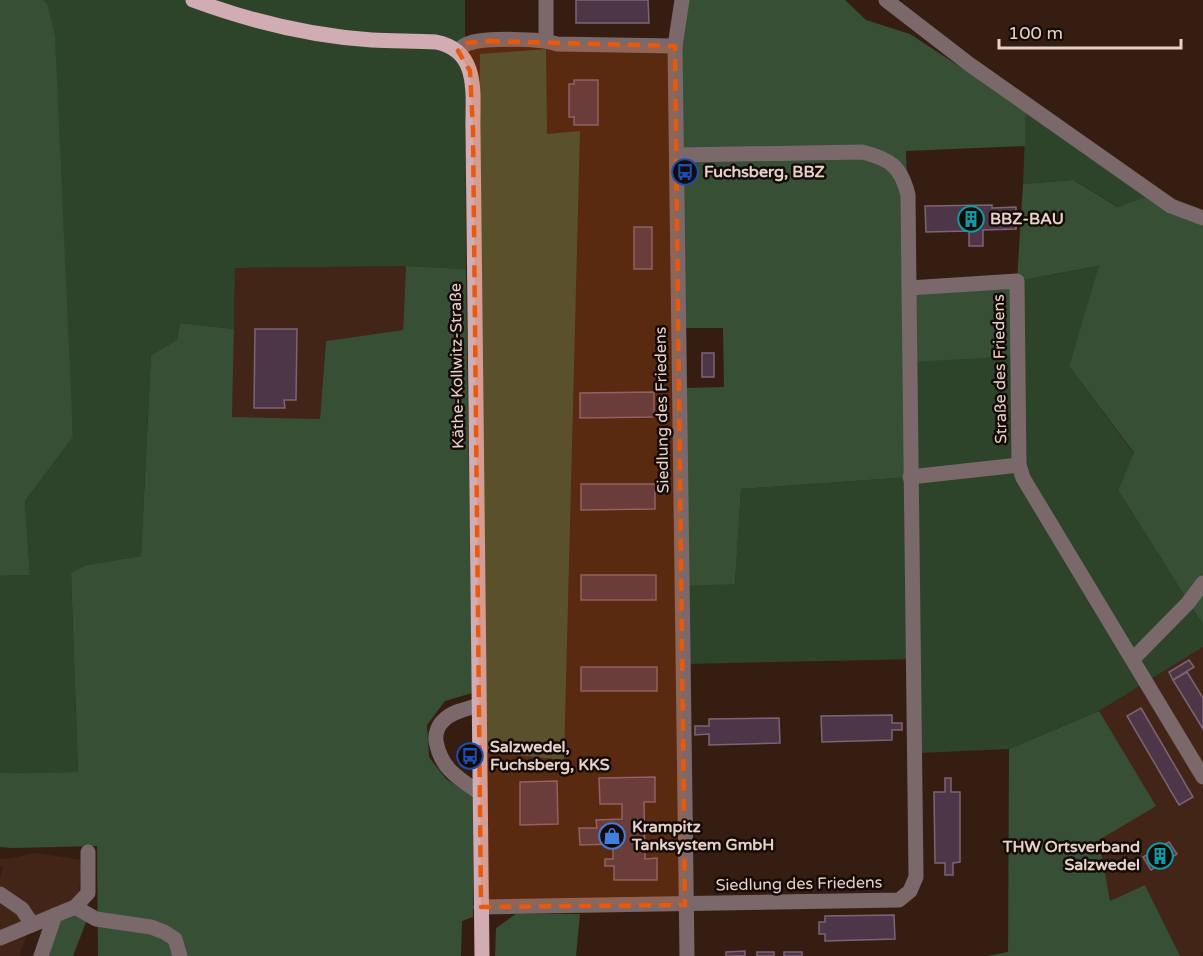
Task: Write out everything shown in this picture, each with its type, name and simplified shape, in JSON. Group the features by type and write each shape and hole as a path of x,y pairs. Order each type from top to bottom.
{"main road":[{"path":"193,0 231,13 296,30 373,40 436,42 446,44 458,51"},
{"name":"Käthe-Kollwitz-Straße","path":"458,51 468,63 470,71 473,131 482,956"}],"street":[{"path":"546,0 546,40"},
{"name":"Siedlung des Friedens","path":"682,0 675,46 687,956"},
{"path":"886,0 969,64 1171,206 1203,218"},
{"path":"458,51 467,43 476,41 546,40 556,44 675,46"},
{"path":"678,155 862,152 879,156 900,172 908,195 910,477"},
{"name":"Straße des Friedens","path":"909,288 1017,281 1019,465 1023,478 1203,777"},
{"name":"Straße des Friedens","path":"910,477 1019,465"},
{"name":"Siedlung des Friedens","path":"481,907 899,900 910,891 915,877 915,866 910,477"},
{"path":"1133,659 1188,603 1203,583"},
{"path":"479,705 456,712 443,720 435,734 439,755 455,776 480,794"},
{"path":"0,938 75,907 88,893 88,852"},
{"path":"0,894 22,909 32,924"},
{"path":"75,907 96,919 151,927 164,932 175,939 180,956"},
{"path":"41,956 56,915"}],"highlighted area":[{"path":"488,41 675,46 685,905 481,907 473,131 470,71 458,51 467,43"}],"shaded area":[{"path":"406,266 403,330 326,341 320,419 232,417 235,268"},
{"path":"1203,647 1203,951 1200,956 1180,956 1145,885 1110,901 1098,840 1155,805 1099,711"},
{"path":"36,853 83,860 76,911 28,931 19,956 0,956 0,878 3,867 0,866 0,858 7,859"}],"green space":[{"path":"0,0 42,0 47,3 55,36 73,437 25,501 30,575 0,576"},
{"path":"42,0 465,0 466,269 406,266 235,268 234,329 180,323 177,340 151,355 141,556 86,565 71,574 78,772 0,773 0,576 30,575 25,501 73,437 47,3"},
{"path":"686,0 845,0 866,20 910,34 1026,110 1025,146 906,151 910,288 1017,281 1018,356 910,362 910,477 741,489 735,584 685,586 685,388 724,387 723,328 685,328 679,45"},
{"path":"546,49 547,134 580,131 564,760 486,752 480,54"},
{"path":"1026,110 1145,197 1119,207 1073,180 1023,184"},
{"path":"1073,180 1118,207 1145,197 1203,223 1203,625 1118,490 1134,453 1069,366 1099,266 1017,281 1023,184"},
{"path":"406,266 466,269 472,693 445,701 427,725 429,757 446,779 473,796 473,917 462,921 461,956 98,956 97,846 0,847 0,773 78,772 71,573 86,565 141,556 151,355 177,340 180,323 234,329 232,417 320,419 326,341 403,330"},
{"path":"1100,266 1069,366 1134,454 1118,490 1203,625 1203,647 1099,711 1009,749 919,753 919,659 686,664 685,586 735,583 741,489 910,477 910,362 1017,281"},
{"path":"1099,711 1156,806 1099,840 1110,901 1145,885 1180,956 987,956 1008,952 1009,749"},
{"path":"76,911 88,917 73,956 44,956 56,920"},
{"path":"516,914 580,914 576,956 495,956 496,928"}],"building":[{"path":"576,0 648,0 649,23 576,23"},
{"path":"574,80 598,80 598,125 574,125 574,117 569,117 569,84 574,84"},
{"name":"BBZ-BAU","path":"992,205 992,208 1016,207 1016,229 983,230 983,246 969,246 969,231 926,232 925,206"},
{"path":"634,227 652,227 652,269 634,269"},
{"path":"255,329 297,329 296,400 284,400 285,408 254,408"},
{"path":"702,353 714,353 714,377 702,377"},
{"path":"654,392 654,417 580,418 580,393"},
{"path":"581,484 655,484 655,509 581,510"},
{"path":"581,575 656,575 656,600 581,600"},
{"path":"1189,660 1194,667 1173,680 1169,672"},
{"path":"581,667 657,667 657,691 581,691"},
{"path":"1187,672 1203,698 1203,729 1173,680"},
{"path":"1141,708 1193,797 1179,805 1127,716"},
{"path":"892,715 892,723 902,723 902,730 892,730 892,740 822,742 821,716"},
{"path":"779,718 780,743 709,745 709,734 695,735 695,726 709,726 709,719"},
{"name":"Krampitz Tanksystem GmbH","path":"655,777 655,802 644,802 645,859 657,858 657,880 614,880 614,866 605,866 605,859 613,859 613,844 580,845 579,828 597,828 596,820 622,819 622,804 600,804 599,778"},
{"path":"945,778 951,778 951,792 960,792 960,862 953,863 953,875 945,875 945,863 935,863 934,792 945,792"},
{"path":"557,781 558,824 520,825 520,782"},
{"name":"THW Ortsverband Salzwedel","path":"1169,842 1177,854 1151,870 1143,857"},
{"path":"894,915 895,939 825,941 825,934 819,934 819,922 825,922 825,916"},
{"path":"745,951 745,956 726,956 726,952"},
{"path":"757,952 774,952 774,956 757,956"},
{"path":"784,952 802,952 802,956 784,956"}],"place":[{"name":"Fuchsberg, BBZ","path":"685,172"},
{"name":"BBZ-BAU","path":"971,219"},
{"name":"Salzwedel, Fuchsberg, KKS","path":"470,756"},
{"name":"Krampitz Tanksystem GmbH","path":"612,836"},
{"name":"THW Ortsverband Salzwedel","path":"1160,856"}]}
